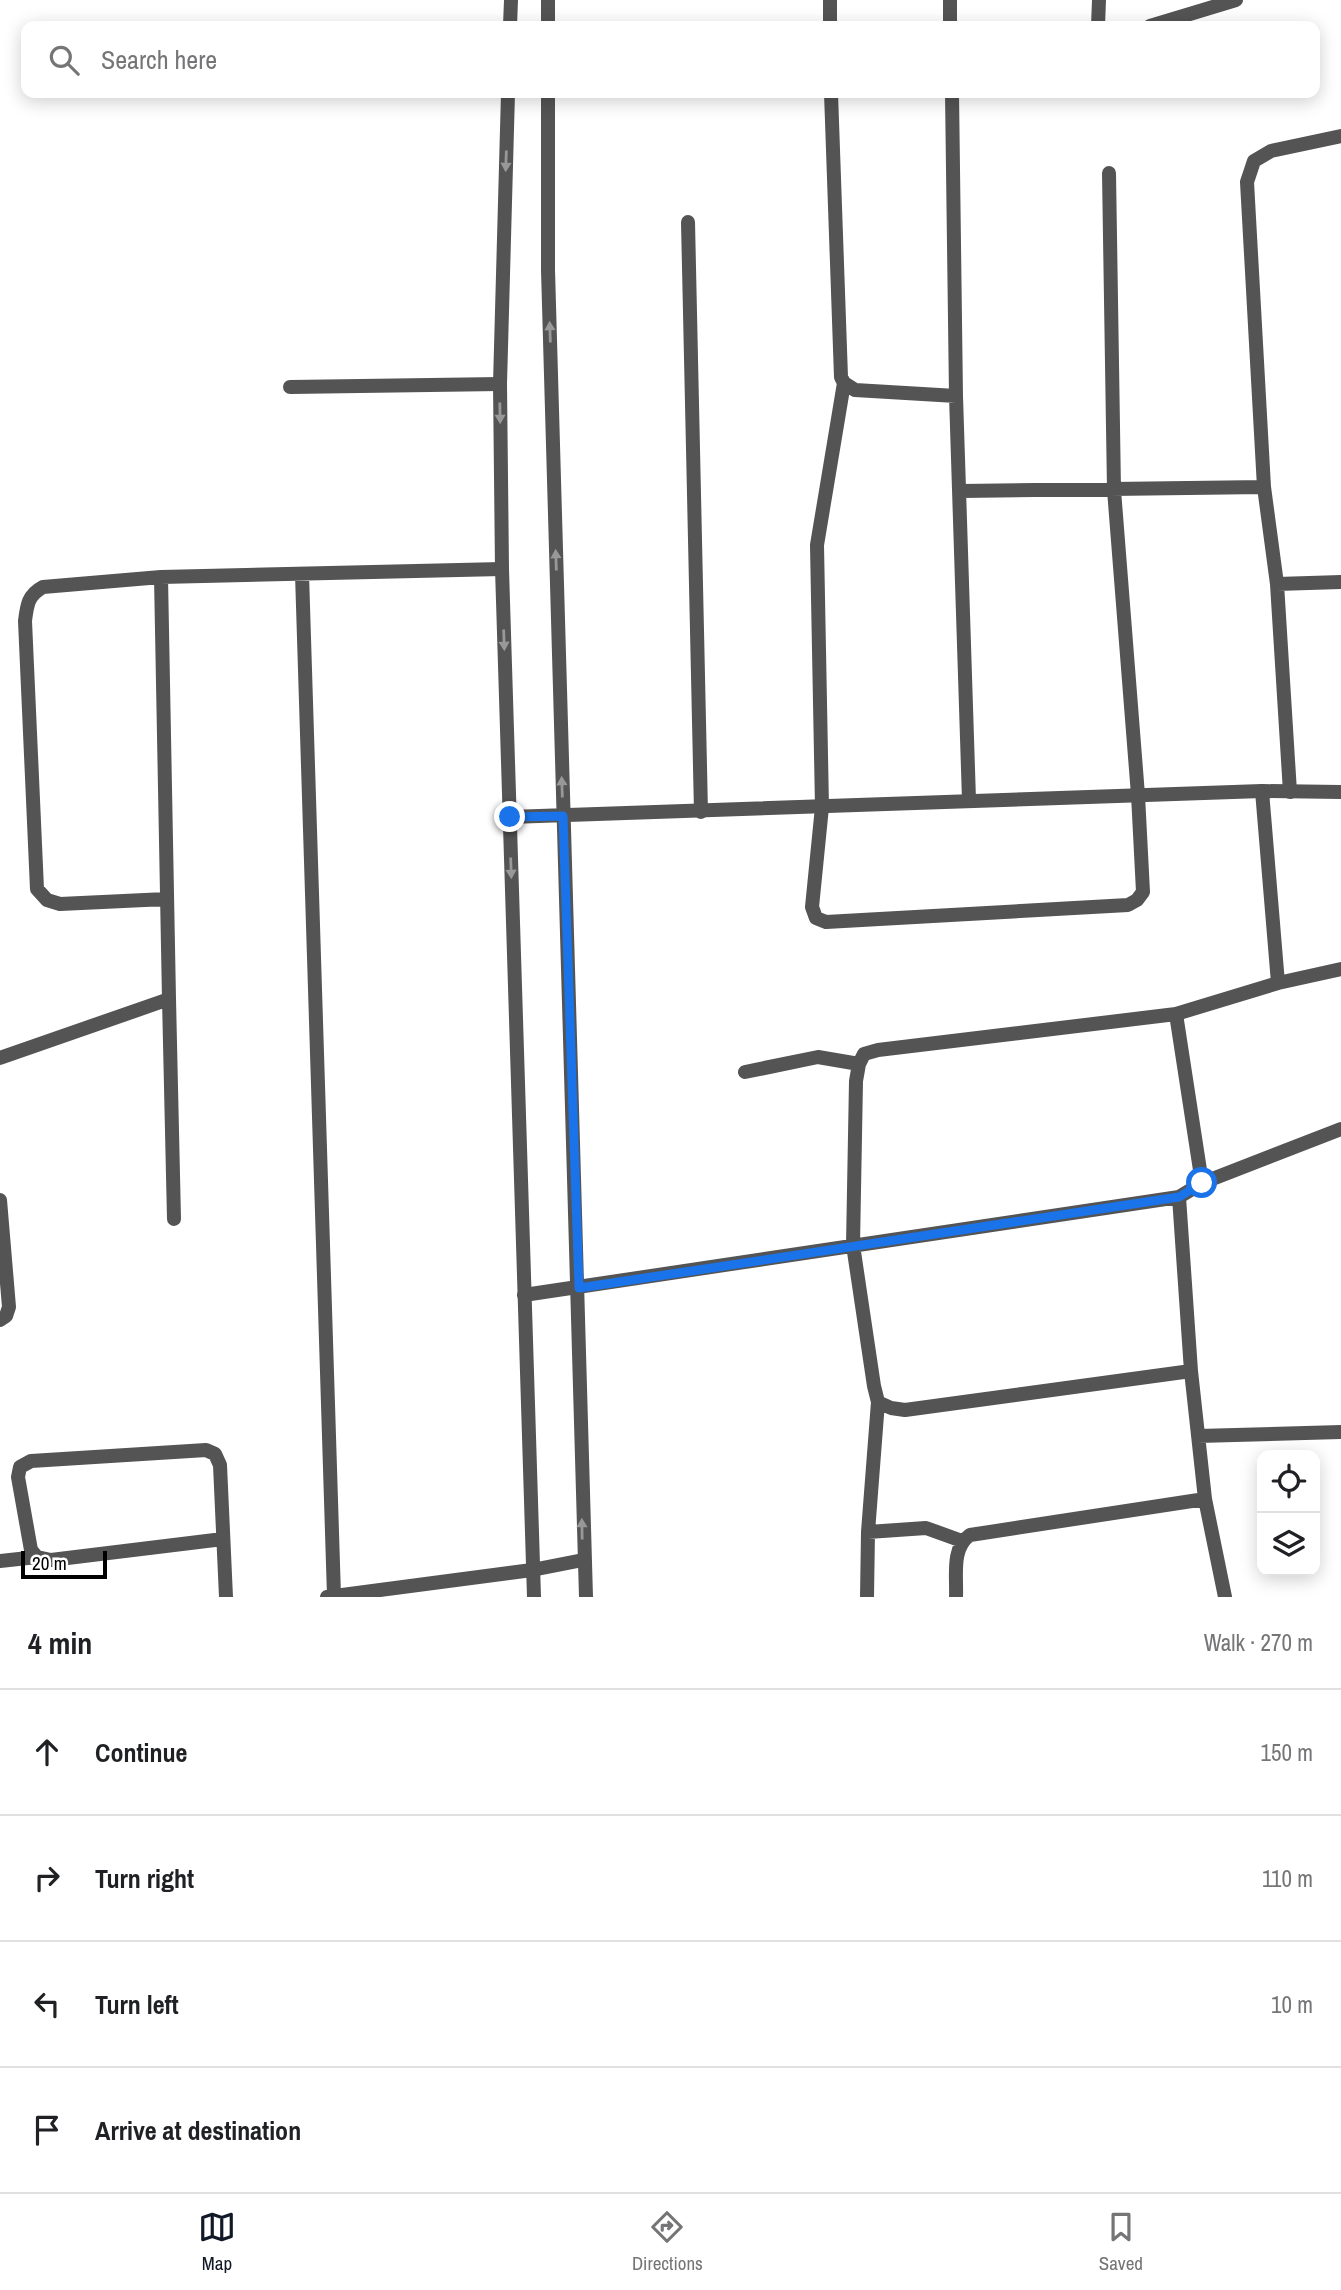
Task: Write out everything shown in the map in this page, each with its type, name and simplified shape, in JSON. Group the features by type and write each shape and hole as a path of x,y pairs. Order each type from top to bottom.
{"street":[{"path":"510,21 511,0"},
{"path":"548,0 548,21"},
{"path":"830,0 830,21"},
{"path":"950,0 950,21"},
{"path":"1098,21 1099,0"},
{"path":"1167,21 1236,0"},
{"path":"508,98 500,384 502,569 534,1597"},
{"path":"548,98 548,270 586,1597"},
{"path":"831,98 839,367 844,383 817,545 822,807 812,907 816,918 826,922 1128,905 1137,900 1143,892 1114,490 1109,173"},
{"path":"951,98 969,800"},
{"path":"1290,792 1277,584 1264,487 1247,182 1254,161 1271,151 1341,136"},
{"path":"688,222 701,812"},
{"path":"844,383 855,390 957,396"},
{"path":"290,387 500,384"},
{"path":"961,491 1264,487"},
{"path":"166,899 60,904 47,900 37,889 25,621 27,602 33,592 43,587 161,577 502,569"},
{"path":"302,574 334,1596"},
{"path":"161,577 174,1219"},
{"path":"1277,584 1341,582"},
{"path":"510,817 1262,791 1341,792"},
{"path":"1262,791 1278,983"},
{"path":"867,1597 867,1532 878,1402 853,1245 856,1081 859,1063 864,1054 878,1050 1176,1014 1278,983 1341,969"},
{"path":"0,1058 169,999"},
{"path":"1176,1014 1202,1183"},
{"path":"745,1072 818,1057 859,1063"},
{"path":"524,1295 1179,1197 1202,1183 1341,1129"},
{"path":"1179,1197 1191,1371 1205,1499 1225,1597"},
{"path":"0,1199 9,1307 6,1316 0,1320"},
{"path":"878,1402 905,1410 1191,1371"},
{"path":"1198,1436 1341,1432"},
{"path":"37,1557 31,1550 18,1477 20,1467 31,1461 206,1450 215,1454 220,1465 226,1597"},
{"path":"956,1597 957,1551 962,1541 970,1535 1205,1499"},
{"path":"867,1532 926,1528 962,1541"},
{"path":"0,1561 37,1557 51,1560 223,1539"},
{"path":"327,1597 532,1570 583,1560"}],"route":[{"path":"510,817 563,816 579,1288 1179,1197 1202,1183"}]}
